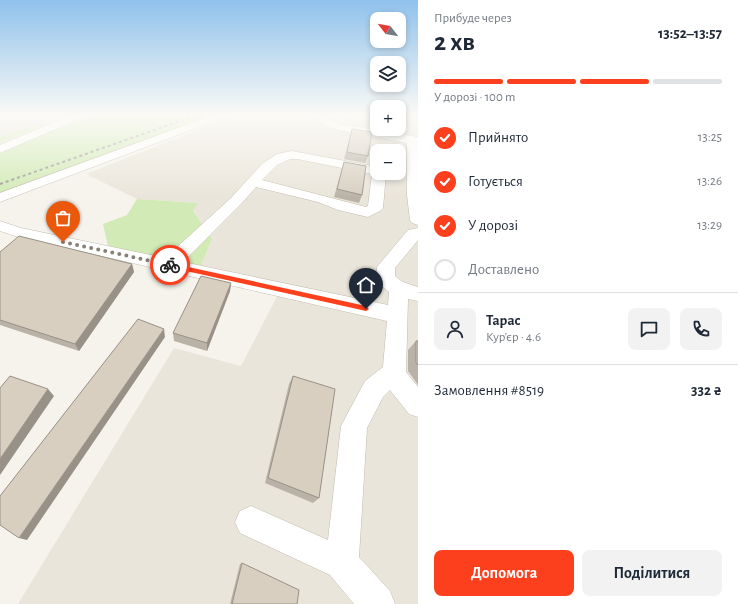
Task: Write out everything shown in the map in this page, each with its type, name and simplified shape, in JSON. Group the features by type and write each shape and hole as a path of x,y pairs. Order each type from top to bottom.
{"street":[{"path":"0,149 16,142"},
{"path":"0,198 149,142"},
{"path":"416,142 416,176 414,195 418,220"},
{"path":"168,265 236,202 263,170 280,158 287,155 297,155 370,170"},
{"path":"406,174 416,176"},
{"path":"254,182 323,199 343,207 368,212 375,208 377,180"},
{"path":"0,226 18,232 396,315"},
{"path":"418,233 414,234 386,267 385,274 388,282 409,291 396,315 394,372 402,388 418,405"},
{"path":"342,563 354,426 374,389 394,372"},
{"path":"251,522 342,563 377,604"}],"shaded area":[{"path":"167,142 418,142 418,604 18,604 174,348 241,366 282,287 200,267 212,239 193,209 198,203 137,199 86,174"}],"green space":[{"path":"23,142 139,142 0,194 0,152"},
{"path":"137,199 198,203 193,210 212,239 200,267 108,246 103,224 127,215"}],"building":[{"path":"349,142 370,142 368,156 347,152"},
{"path":"344,162 366,166 362,195 337,189"},
{"path":"19,236 132,264 75,344 0,320 0,252"},
{"path":"201,276 231,283 207,343 173,333"},
{"path":"138,319 164,329 19,538 0,525 0,496"},
{"path":"416,341 418,341 418,365 416,363"},
{"path":"10,376 48,389 0,459 0,388"},
{"path":"293,376 335,389 319,498 268,478"},
{"path":"242,563 299,590 297,604 232,604"}],"railway":[{"path":"0,184 119,142"}],"way so far":[{"path":"63,242 170,265"}],"route":[{"path":"170,265 366,309"}]}
